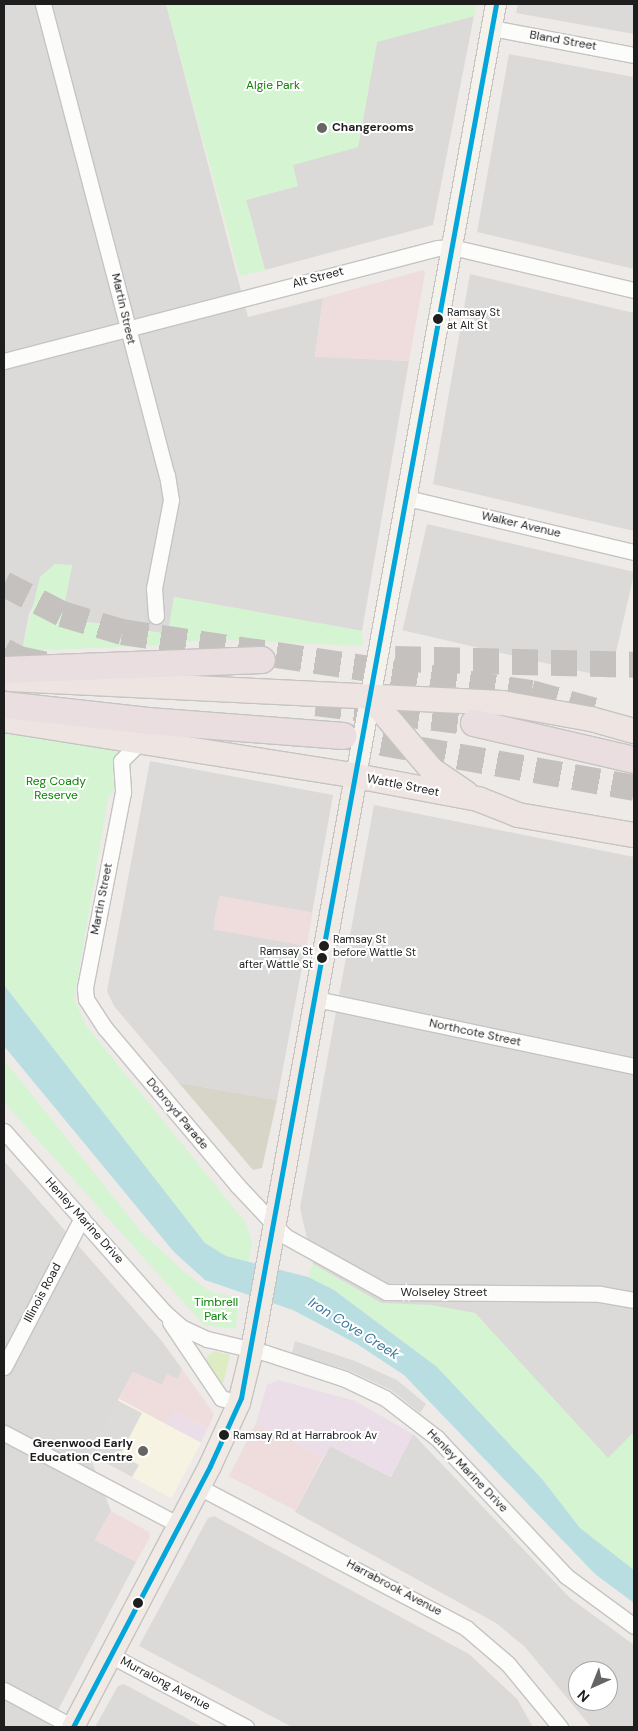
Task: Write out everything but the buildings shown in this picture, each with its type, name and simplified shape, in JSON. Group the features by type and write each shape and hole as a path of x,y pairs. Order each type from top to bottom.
{"highway":[{"path":"4,670 262,660"},
{"path":"4,678 52,683 161,688 225,687 519,705 568,703 634,714"},
{"path":"370,697 432,770 448,784 478,800"},
{"path":"4,705 148,721 344,736"},
{"path":"519,705 634,731"},
{"path":"4,720 141,741"},
{"path":"474,723 634,760"},
{"name":"Wattle Street","path":"141,741 356,776 478,800 518,815 634,835"}],"main road":[{"path":"73,1727 199,1487 239,1403 252,1350 273,1224 316,1000 496,4"}],"street":[{"name":"Martin Street","path":"43,4 168,475 171,500 154,588 156,616"},
{"name":"Bland Street","path":"492,28 634,55"},
{"name":"Alt Street","path":"4,361 417,251 452,247 634,290"},
{"name":"Walker Avenue","path":"407,498 634,552"},
{"name":"Martin Street","path":"86,998 85,988 121,800 121,761 141,741"},
{"name":"Dobroyd Parade","path":"86,998 106,1028 273,1224"},
{"name":"Northcote Street","path":"316,1000 634,1066"},
{"name":"Henley Marine Drive","path":"4,1131 164,1312 221,1398 239,1403"},
{"name":"Illinois Road","path":"4,1367 82,1218"},
{"name":"Wolseley Street","path":"273,1224 290,1239 386,1292 600,1294 634,1300"},
{"name":"Henley Marine Drive","path":"164,1312 194,1333 345,1379 385,1398 437,1438 566,1576 634,1626"},
{"path":"4,1432 179,1524"},
{"name":"Harrabrook Avenue","path":"199,1487 466,1628 508,1664 560,1727"},
{"name":"Murralong Avenue","path":"110,1655 246,1727"},
{"path":"4,1690 73,1727"}],"shaded area":[{"path":"4,4 166,4 248,317 323,298 315,356 409,361 362,631 174,597 168,634 61,618 72,566 55,564 29,614 22,651 4,647"},
{"path":"518,4 634,4 634,34 516,13"},
{"path":"474,16 433,225 265,270 246,200 297,186 292,165 358,147 377,41"},
{"path":"509,54 634,77 634,269 477,232"},
{"path":"423,270 425,273 409,361 315,357 323,298"},
{"path":"470,274 634,313 634,531 433,484"},
{"path":"427,524 634,572 610,678 402,630"},
{"path":"150,761 333,795 312,913 220,896 215,918 214,929 306,946 277,1100 179,1083 114,1006 107,991"},
{"path":"374,805 634,857 634,1432 608,1459 475,1313 381,1303 313,1264 300,1208"},
{"path":"219,896 313,912 307,946 213,929"},
{"path":"179,1083 277,1100 262,1168 253,1170"},
{"path":"4,1161 161,1340 182,1369 178,1379 162,1385 133,1372 89,1454 111,1511 95,1540 136,1562 49,1727 4,1727"},
{"path":"295,1341 355,1361 397,1380 426,1404 420,1413 391,1390 350,1371 292,1353"},
{"path":"182,1369 214,1414 208,1428 174,1411 167,1425 119,1399 133,1372 162,1385 167,1374 178,1379"},
{"path":"278,1380 355,1401 413,1434 391,1477 330,1446 323,1457 256,1423 267,1385"},
{"name":"Greenwood Early Education Centre","path":"119,1399 201,1443 172,1498 89,1455"},
{"path":"117,1400 142,1413 120,1455 139,1465 132,1477 89,1454"},
{"path":"174,1411 208,1428 201,1443 167,1425"},
{"path":"256,1423 323,1457 296,1511 229,1476"},
{"path":"413,1434 570,1598 634,1645 634,1727 591,1727 578,1711 618,1711 618,1661 568,1661 568,1699 525,1647 496,1623 295,1512 330,1446 391,1477"},
{"path":"111,1511 149,1532 150,1537 136,1562 95,1540"},
{"path":"214,1516 469,1654 517,1699 533,1727 292,1727 139,1646 208,1518"},
{"path":"124,1684 203,1727 95,1727 118,1686"}],"green space":[{"name":"Algie Park","path":"166,4 476,4 474,16 377,42 358,147 293,165 298,186 246,200 265,270 240,276"},
{"path":"55,564 72,565 62,618 168,634 174,597 362,631 363,646 209,639 162,645 22,651 40,577"},
{"name":"Reg Coady Reserve","path":"4,726 121,748 112,772 116,789 108,797 74,999 87,1027 246,1223 252,1243 248,1263 226,1256 205,1243 4,985"},
{"name":"Timbrell Park","path":"4,1060 142,1233 183,1271 210,1292 238,1297 236,1329 204,1325 4,1102"},
{"path":"313,1264 381,1303 431,1305 475,1313 608,1458 634,1432 634,1570 580,1528 542,1479 437,1367 334,1290 308,1277"},
{"path":"214,1351 230,1355 223,1384 205,1364 207,1357"}],"water":[{"name":"Iron Cove Creek","path":"4,985 205,1243 226,1256 308,1277 334,1290 437,1367 542,1479 580,1528 634,1570 634,1603 595,1574 404,1375 357,1344 293,1310 205,1280 174,1252 4,1046"}],"tunnel":[{"path":"4,584 62,614 122,632 531,693 596,711"},
{"path":"4,651 19,659 48,665"},
{"path":"395,659 634,665"},
{"path":"316,703 474,723"},
{"path":"343,736 634,788"}],"transit line":[{"path":"73,1727 210,1466 241,1398 496,4"}],"place":[{"name":"Changerooms","path":"322,128"},
{"name":"Ramsay St at Alt St","path":"438,319"},
{"name":"Ramsay St before Wattle St","path":"324,946"},
{"name":"Ramsay St after Wattle St","path":"322,958"},
{"name":"Ramsay Rd at Harrabrook Av","path":"224,1435"},
{"name":"Greenwood Early Education Centre","path":"143,1451"}]}
